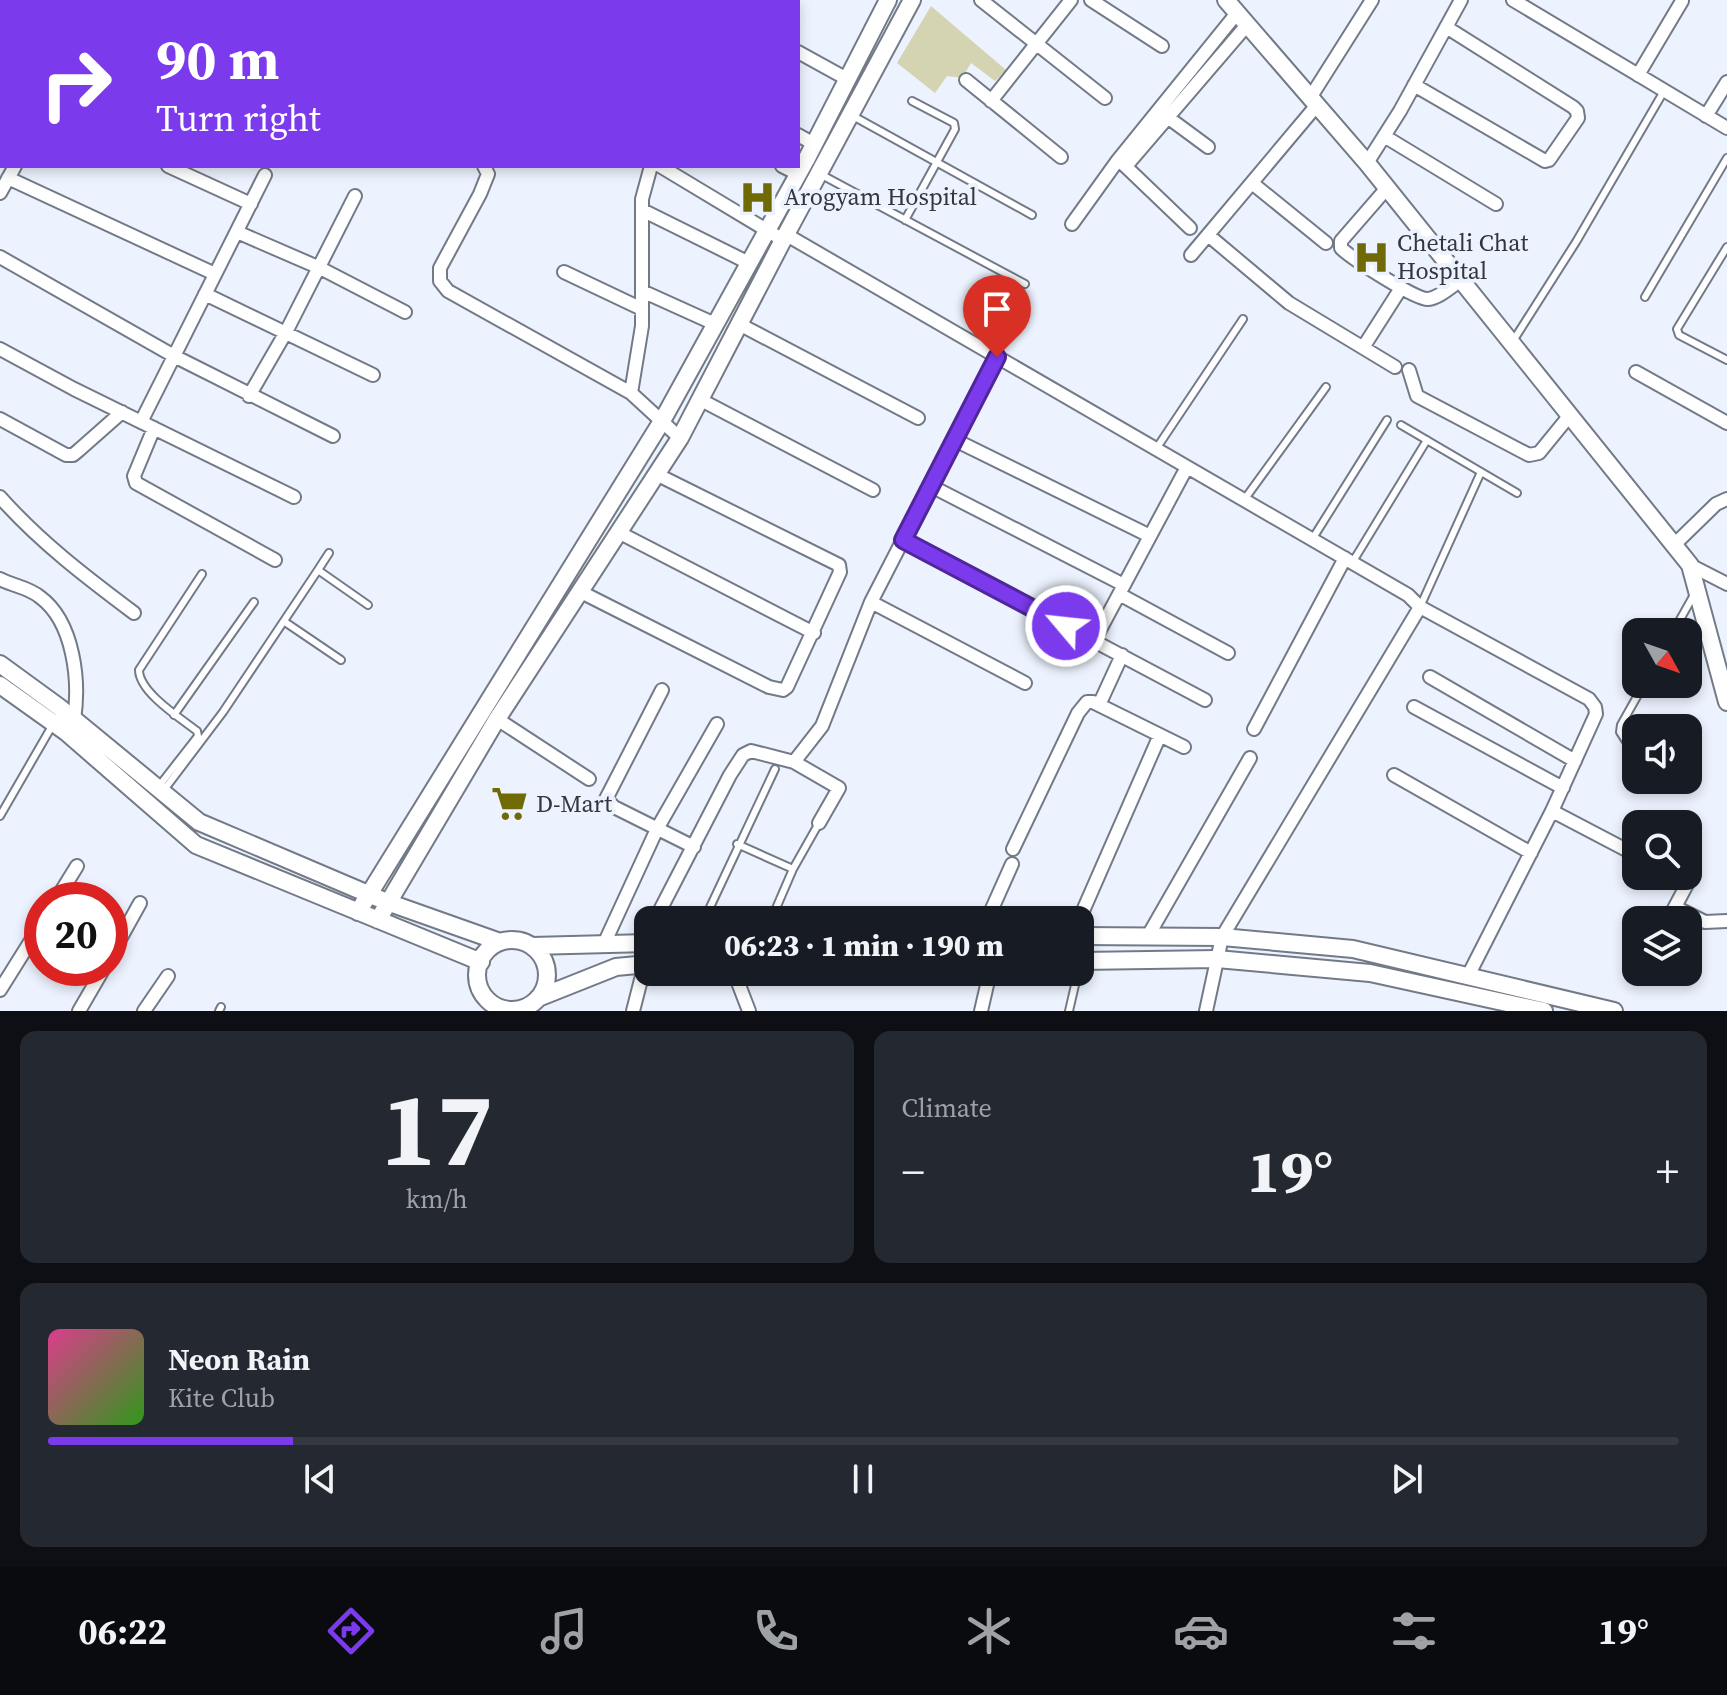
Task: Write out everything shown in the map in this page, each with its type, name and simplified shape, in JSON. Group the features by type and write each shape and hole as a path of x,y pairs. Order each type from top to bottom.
{"street":[{"path":"358,912 662,421 798,174 888,0"},
{"path":"378,920 497,719 680,438 912,0"},
{"path":"981,0 1105,98"},
{"path":"991,101 1071,0"},
{"path":"1091,0 1162,46"},
{"path":"1226,0 1367,163 1690,565 1722,667 1727,702"},
{"path":"1191,255 1252,183 1314,102 1372,0"},
{"path":"1513,0 1727,128"},
{"path":"1367,163 1414,85 1457,1"},
{"path":"1638,75 1682,1"},
{"path":"1072,224 1242,19"},
{"path":"1414,85 1545,161 1549,160 1578,118 1573,107 1446,27"},
{"path":"800,53 847,79"},
{"path":"966,80 1061,157"},
{"path":"1706,116 1727,82"},
{"path":"1164,114 1208,147"},
{"path":"800,136 814,144"},
{"path":"1384,136 1496,204"},
{"path":"1122,163 1190,228"},
{"path":"172,168 251,204"},
{"path":"485,168 488,174 440,268 440,281 448,291 631,393 680,438"},
{"path":"631,393 642,309 642,199 650,168"},
{"path":"663,168 1312,539 1408,595 1420,607 1589,699 1596,714 1552,811 1468,976"},
{"path":"786,168 798,174"},
{"path":"141,422 265,175"},
{"path":"4,183 215,274"},
{"path":"1252,183 1326,243"},
{"path":"1387,188 1340,244 1344,252 1401,288 1428,299 1461,280"},
{"path":"249,396 320,268 355,196"},
{"path":"642,210 749,263"},
{"path":"237,232 320,268 405,312"},
{"path":"1208,235 1289,303 1395,367"},
{"path":"0,257 174,356 333,436"},
{"path":"564,272 642,309"},
{"path":"1364,346 1401,288"},
{"path":"642,291 715,324"},
{"path":"205,294 373,375"},
{"path":"739,324 918,418"},
{"path":"0,349 294,497"},
{"path":"794,762 822,726 871,602 997,357"},
{"path":"1409,370 1417,396 1529,455 1539,453 1570,415"},
{"path":"1636,372 1727,423"},
{"path":"701,400 873,490"},
{"path":"0,419 66,455 73,455 122,412"},
{"path":"154,428 134,476 136,483 275,560"},
{"path":"955,440 1150,536"},
{"path":"1187,467 1094,641 1205,700"},
{"path":"579,591 776,690 787,687 840,572 839,565 656,474"},
{"path":"931,486 1122,590 1228,653"},
{"path":"0,497 34,534 134,613"},
{"path":"1674,545 1716,504 1727,499"},
{"path":"618,532 814,633"},
{"path":"1254,729 1348,560"},
{"path":"1690,565 1727,584"},
{"path":"0,579 25,587 43,599 63,626 76,671 78,699 74,720"},
{"path":"871,602 1025,683"},
{"path":"1206,1011 1222,937 1420,607"},
{"path":"1099,705 1122,655"},
{"path":"0,664 199,822 387,902 500,942 522,941 532,946 541,954 547,976 545,988 529,1005"},
{"path":"1430,677 1575,761"},
{"path":"0,685 54,723 196,845 481,962"},
{"path":"662,690 606,799 614,807 694,847"},
{"path":"1013,849 1081,706 1087,702 1184,747"},
{"path":"1414,707 1563,788"},
{"path":"497,719 589,779"},
{"path":"604,944 657,829 717,724"},
{"path":"1085,906 1160,735"},
{"path":"662,906 743,755 751,751 794,762 839,788 819,823"},
{"path":"1148,936 1250,758"},
{"path":"1394,775 1531,853"},
{"path":"1552,811 1622,848"},
{"path":"993,906 1012,864"},
{"path":"67,882 77,866"},
{"path":"128,925 140,903"},
{"path":"1702,920 1727,921"},
{"path":"1094,936 1222,937 1353,949 1614,1011"},
{"path":"532,946 634,940"},
{"path":"500,942 481,962 478,977 490,1006 506,1009 529,1005 616,967 634,965"},
{"path":"0,990 24,952"},
{"path":"1094,961 1217,959 1385,975 1544,1011"},
{"path":"144,1011 168,976"},
{"path":"79,1011 94,986"},
{"path":"633,1011 640,986"},
{"path":"739,986 749,1011"},
{"path":"981,1011 987,986"}],"lane":[{"path":"1512,343 1576,242 1664,91"},
{"path":"905,220 955,129 954,123 912,101"},
{"path":"850,114 1032,215"},
{"path":"1645,297 1727,158"},
{"path":"818,174 1025,284"},
{"path":"1727,247 1677,329 1679,335 1727,360"},
{"path":"1156,449 1243,319"},
{"path":"1244,500 1326,387"},
{"path":"1312,539 1387,420"},
{"path":"1401,425 1517,493"},
{"path":"1348,560 1427,440"},
{"path":"1420,607 1481,472"},
{"path":"903,540 1094,641"},
{"path":"159,791 223,712 329,553"},
{"path":"318,570 368,605"},
{"path":"159,791 198,736 197,731 174,715 143,685 139,670 202,574"},
{"path":"1681,618 1697,590"},
{"path":"174,715 254,602"},
{"path":"285,622 341,660"},
{"path":"0,816 54,723"},
{"path":"710,906 775,769"},
{"path":"777,906 793,869 819,823"},
{"path":"737,844 793,869"},
{"path":"1069,1011 1075,986"}],"green space":[{"path":"931,6 1006,70 995,81 971,63 962,78 947,76 935,93 897,63"}],"place":[{"name":"Arogyam Hospital","path":"758,197"},
{"name":"Chetali Chat Hospital","path":"1371,257"},
{"name":"D-Mart","path":"510,804"}],"route":[{"path":"997,357 903,540 1066,626"}]}
